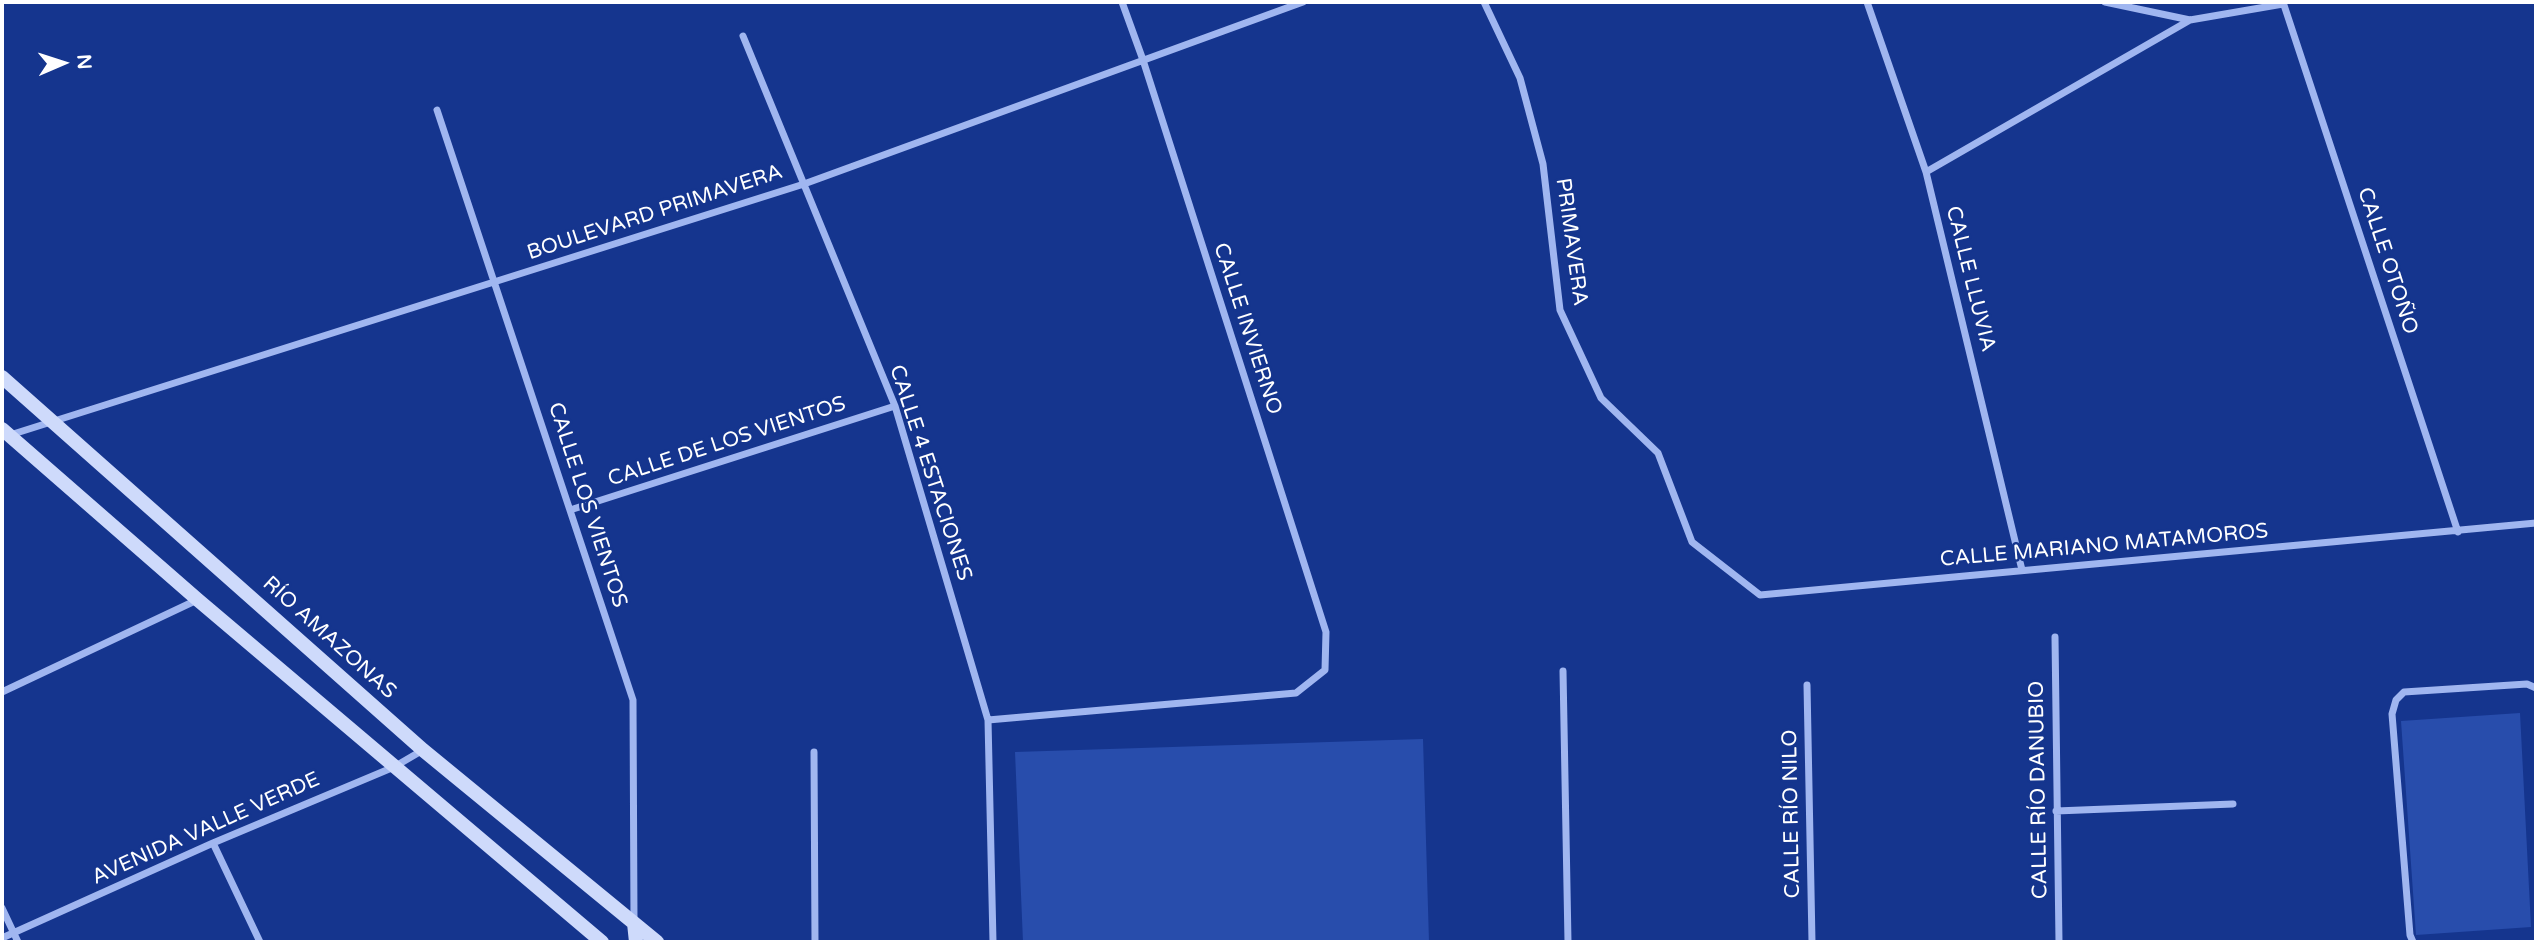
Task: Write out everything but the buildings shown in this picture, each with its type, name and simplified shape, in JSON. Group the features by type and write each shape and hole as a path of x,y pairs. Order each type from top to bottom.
{"street":[{"name":"CALLE INVIERNO","path":"988,720 1296,693 1325,670 1326,632 1143,60 1122,2"},
{"name":"BOULEVARD PRIMAVERA","path":"6,432 53,422 804,184 1303,2"},
{"name":"PRIMAVERA","path":"1484,2 1520,78 1543,164 1560,310 1601,398 1658,453 1692,542"},
{"name":"CALLE LLUVIA","path":"1867,2 1926,172 2022,570"},
{"path":"2105,2 2190,20"},
{"path":"1926,172 2190,20 2283,3"},
{"name":"CALLE OTOÑO","path":"2283,3 2458,532"},
{"name":"CALLE 4 ESTACIONES","path":"743,36 895,406 988,720 993,942"},
{"name":"CALLE LOS VIENTOS","path":"437,110 633,700 634,923"},
{"name":"RÍO AMAZONAS","path":"2,377 424,750 657,942"},
{"name":"CALLE DE LOS VIENTOS","path":"570,510 895,406"},
{"path":"6,432 198,600 602,942"},
{"name":"CALLE MARIANO MATAMOROS","path":"1692,542 1760,595 2536,523"},
{"path":"2,692 198,600"},
{"name":"CALLE RÍO DANUBIO","path":"2055,637 2059,942"},
{"path":"1563,671 1568,942"},
{"path":"2413,942 2410,935 2392,715 2396,700 2404,692 2527,684 2536,688"},
{"name":"CALLE RÍO NILO","path":"1807,685 1812,942"},
{"name":"AVENIDA VALLE VERDE","path":"2,938 213,843 394,767 424,750"},
{"path":"814,752 815,942"},
{"path":"2056,811 2233,804"},
{"path":"213,843 260,942"},
{"path":"2,908 18,942"},
{"path":"634,923 636,942"}],"shaded area":[{"path":"2520,713 2531,927 2416,935 2401,721"},
{"path":"1423,739 1429,942 1023,942 1015,752"}]}
